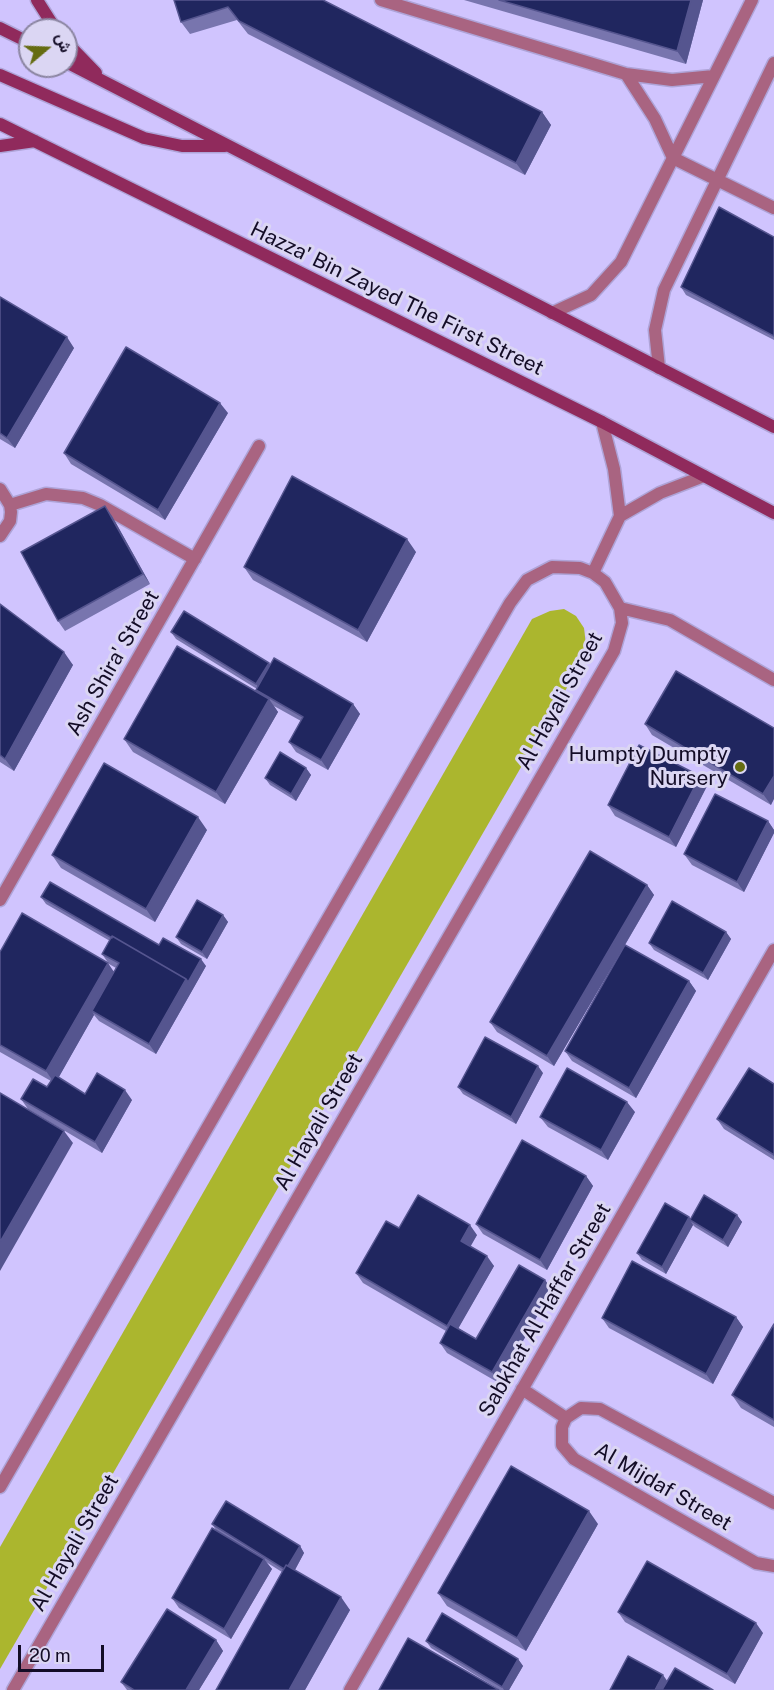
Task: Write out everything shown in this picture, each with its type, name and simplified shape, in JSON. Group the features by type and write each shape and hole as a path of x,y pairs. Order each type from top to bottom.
{"main road":[{"path":"36,0 48,18"},
{"path":"0,28 18,37"},
{"path":"78,55 113,87"},
{"path":"78,68 774,427"},
{"path":"0,75 144,138 183,146 229,146"},
{"name":"Hazza' Bin Zayed The First Street","path":"0,124 602,422 774,513"},
{"path":"0,147 37,141"}],"street":[{"path":"381,0 626,74 672,80 714,76"},
{"path":"552,313 573,305 591,294 621,262 752,0"},
{"path":"658,368 655,330 664,290 774,63"},
{"path":"626,74 655,119 673,158 774,208"},
{"path":"593,573 620,516 614,469 602,422"},
{"name":"Ash Shira' Street","path":"0,900 259,446"},
{"path":"620,516 660,493 704,476"},
{"path":"0,489 10,505 10,521 0,536"},
{"path":"10,505 46,494 83,498 100,505 195,559"},
{"path":"0,1487 510,603 527,580 545,570 566,566 593,573 609,588 620,608 670,620 774,680"},
{"name":"Al Hayali Street","path":"13,1690 614,651 622,623 620,608"},
{"name":"Sabkhat Al Haffar Street","path":"350,1690 772,958"},
{"path":"522,1389 566,1418"},
{"name":"Al Mijdaf Street","path":"774,1503 600,1409 581,1408 566,1418 561,1436 562,1445 574,1460 756,1563 774,1566"}],"green space":[{"path":"564,609 576,616 584,628 587,653 0,1669 0,1547 532,619 550,611"}],"building":[{"path":"174,0 323,0 542,112 516,163 239,21 228,7 181,22"},
{"path":"499,0 691,0 677,51"},
{"path":"719,207 774,237 774,336 681,287"},
{"path":"0,297 67,337 7,438 0,433"},
{"path":"126,347 220,403 158,510 64,453"},
{"path":"292,476 407,539 358,630 244,567"},
{"path":"105,506 143,574 58,621 21,552"},
{"path":"0,604 64,652 5,759 0,755"},
{"path":"184,611 269,663 256,684 171,632"},
{"path":"177,646 269,699 216,792 124,739"},
{"path":"274,658 353,704 321,760 289,742 303,717 256,690"},
{"name":"Humpty Dumpty Nursery","path":"676,671 774,728 774,776 763,794 645,724"},
{"path":"639,745 700,776 669,837 608,805"},
{"path":"280,752 306,768 291,794 265,778"},
{"path":"104,763 198,817 146,909 52,855"},
{"path":"715,794 768,821 737,882 684,854"},
{"path":"590,851 647,885 547,1056 490,1022"},
{"path":"50,882 159,945 163,938 201,959 188,982 41,897"},
{"path":"197,900 223,915 202,952 176,937"},
{"path":"672,901 726,932 703,973 649,943"},
{"path":"22,913 108,963 46,1071 0,1045 0,952"},
{"path":"112,936 186,979 149,1044 92,1011 119,963 102,954"},
{"path":"625,945 689,981 629,1088 565,1051"},
{"path":"485,1037 538,1066 511,1117 458,1087"},
{"path":"567,1068 627,1102 601,1150 540,1117"},
{"path":"749,1068 774,1084 774,1155 717,1119"},
{"path":"97,1073 125,1090 95,1142 21,1099 33,1079 47,1087 55,1075 85,1094"},
{"path":"0,1093 64,1131 0,1242"},
{"path":"522,1140 586,1176 540,1260 476,1224"},
{"path":"418,1195 470,1225 461,1241 487,1256 447,1326 356,1273 386,1221 399,1228"},
{"path":"704,1195 737,1215 723,1240 690,1220"},
{"path":"665,1203 689,1217 662,1267 637,1253"},
{"path":"632,1261 736,1317 706,1374 602,1318"},
{"path":"519,1265 545,1280 492,1372 440,1343 450,1324 476,1339"},
{"path":"774,1324 774,1420 732,1395"},
{"path":"511,1466 589,1511 517,1638 438,1593"},
{"path":"226,1501 300,1546 288,1566 286,1565 284,1569 212,1524"},
{"path":"212,1528 264,1559 224,1629 172,1598"},
{"path":"647,1561 756,1623 727,1674 618,1612"},
{"path":"286,1565 341,1597 289,1690 216,1690"},
{"path":"167,1609 216,1640 186,1690 134,1690 121,1682"},
{"path":"442,1613 518,1659 502,1687 426,1641"},
{"path":"408,1638 499,1690 379,1690"},
{"path":"628,1656 663,1675 655,1690 610,1690"},
{"path":"675,1668 713,1690 662,1690"}],"place":[{"name":"Humpty Dumpty Nursery","path":"740,767"}]}
